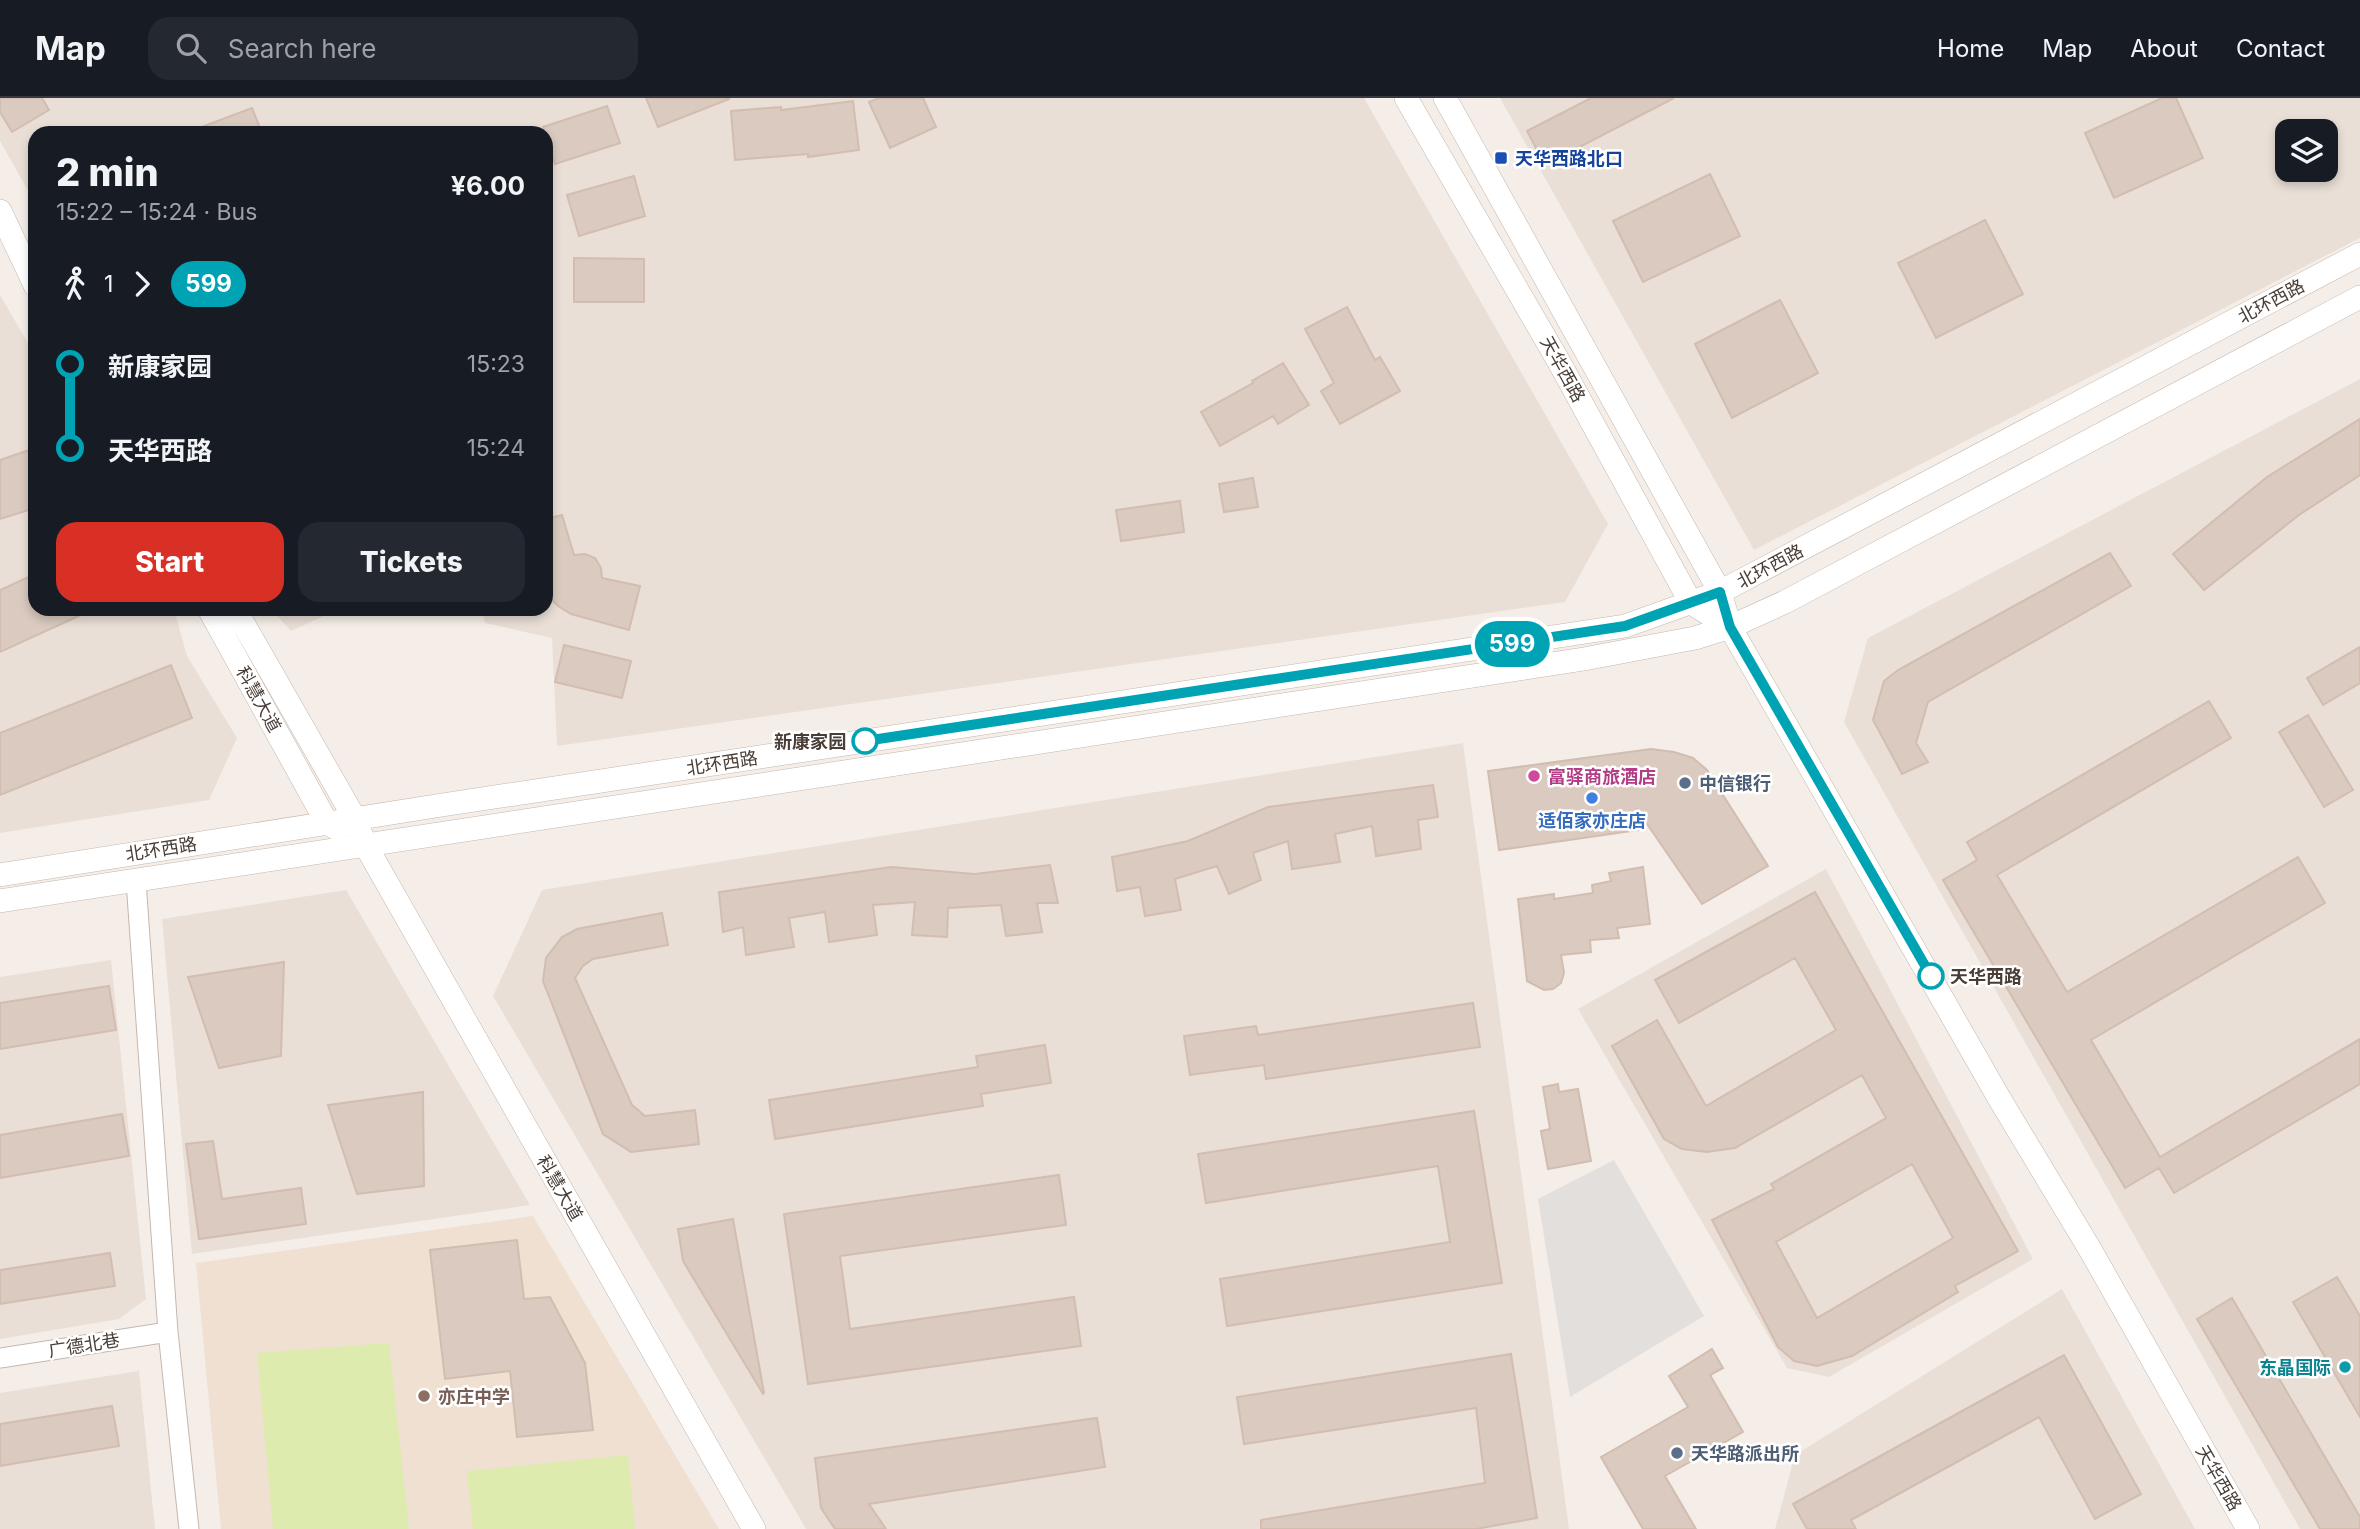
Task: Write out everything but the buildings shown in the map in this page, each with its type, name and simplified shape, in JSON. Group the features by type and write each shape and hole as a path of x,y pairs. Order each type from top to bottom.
{"street":[{"name":"天华西路","path":"1406,98 1559,362 1691,603 1730,627"},
{"name":"天华西路","path":"1445,98 1720,592 1730,627 1999,1098 2091,1251 2248,1529"},
{"path":"0,211 28,271"},
{"path":"0,246 28,278"},
{"name":"北环西路","path":"0,875 1625,626 1720,592 2360,254"},
{"name":"北环西路","path":"0,901 1656,647 1730,627 1785,602 2360,297"},
{"name":"科慧大道","path":"213,616 327,823 366,846"},
{"name":"科慧大道","path":"239,616 355,819 366,846 754,1529"},
{"path":"136,881 168,1332 189,1529"},
{"name":"广德北巷","path":"0,1358 168,1332"}],"shaded area":[{"path":"0,98 1364,98 1608,524 1565,602 557,746 552,638 485,623 484,616 553,616 553,126 28,126 28,191 0,141"},
{"path":"1500,98 2360,98 2360,238 1754,550"},
{"path":"0,295 28,343 28,616 176,616 187,656 237,738 209,800 0,833"},
{"path":"2360,379 2360,1529 2300,1529 1844,722 1868,638"},
{"path":"277,616 324,616 291,631"},
{"path":"1463,743 1569,1529 806,1529 493,996 542,890"},
{"path":"1826,869 2033,1259 1829,1377 1787,1368 1578,1009"},
{"path":"346,890 530,1205 192,1254 162,919"},
{"path":"111,960 146,1299 119,1319 0,1339 0,977"},
{"path":"1614,1160 1704,1316 1570,1397 1538,1199"},
{"name":"亦庄中学","path":"533,1216 719,1529 221,1529 196,1263"},
{"path":"2062,1289 2195,1529 1775,1529 1795,1455"},
{"path":"139,1371 155,1529 0,1529 0,1393"}],"green space":[{"path":"389,1343 409,1529 273,1529 257,1353"},
{"path":"628,1455 635,1529 473,1529 467,1471"}],"bus line":[{"name":"599","path":"865,741 1625,626 1720,592 1730,627 1931,976"}],"place":[{"name":"天华西路北口","path":"1501,158"},
{"name":"新康家园","path":"865,741"},
{"name":"富驿商旅酒店","path":"1534,776"},
{"name":"中信银行","path":"1685,783"},
{"name":"适佰家亦庄店","path":"1592,798"},
{"name":"天华西路","path":"1931,976"},
{"name":"东晶国际","path":"2345,1367"},
{"name":"亦庄中学","path":"424,1396"},
{"name":"天华路派出所","path":"1677,1453"}]}
